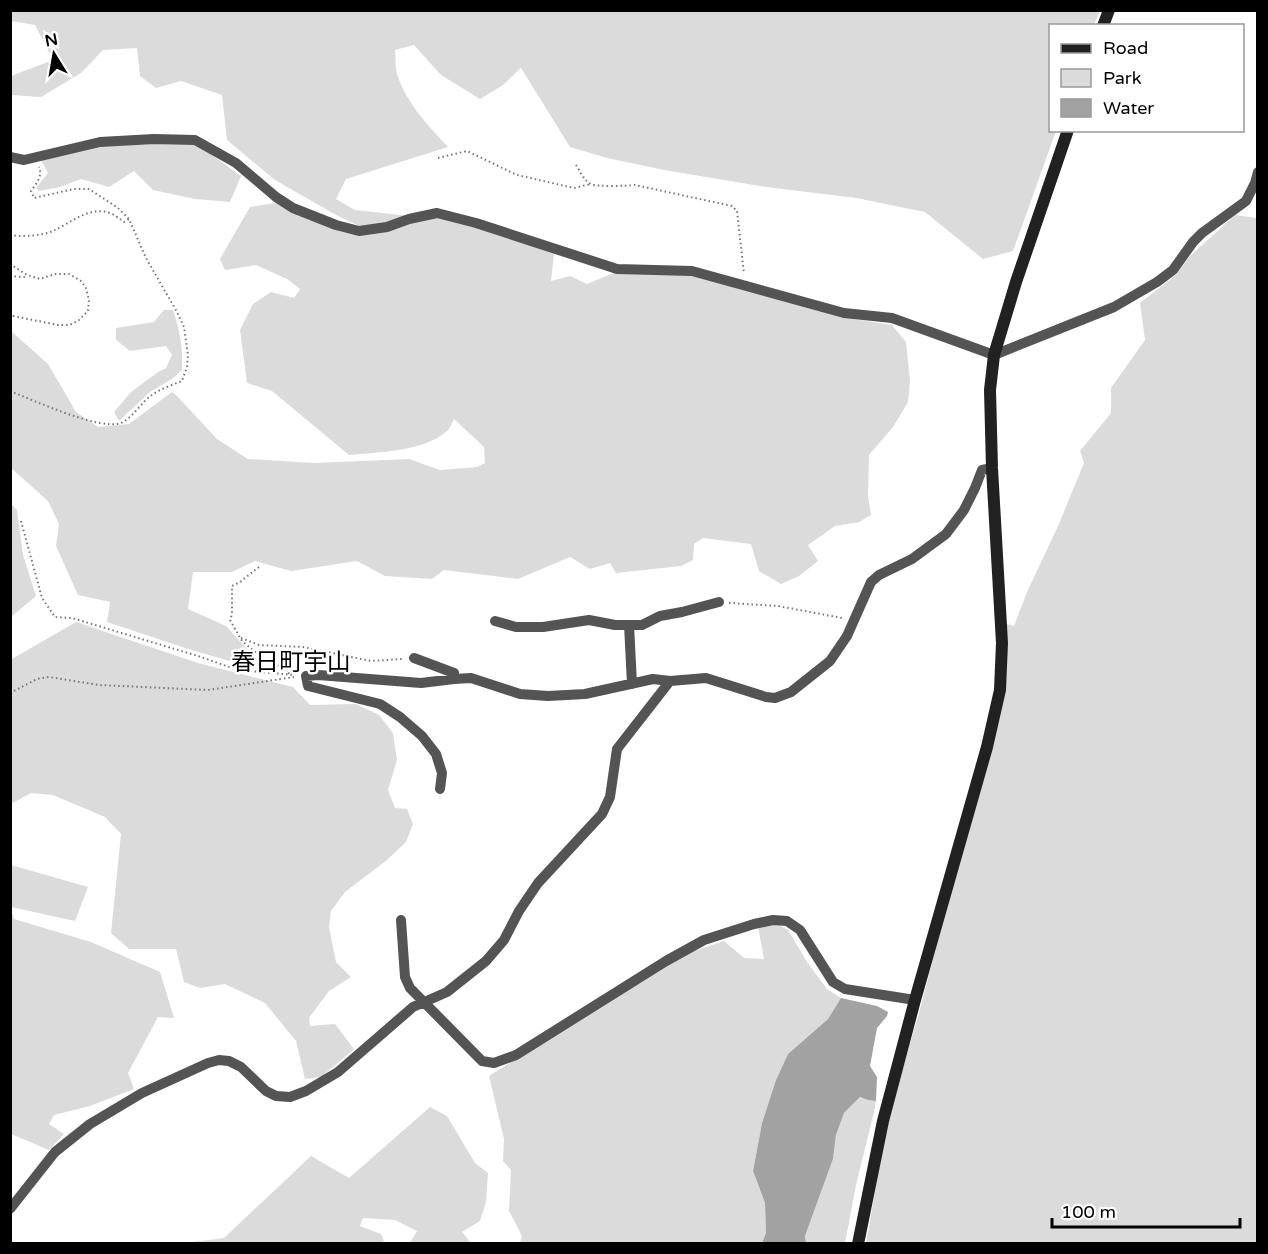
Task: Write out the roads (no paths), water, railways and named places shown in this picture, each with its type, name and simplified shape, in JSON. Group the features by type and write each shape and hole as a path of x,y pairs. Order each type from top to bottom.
{"street":[{"path":"858,1244 883,1121 987,747 1000,690 1002,643 990,390 994,355 1016,282 1067,132"},
{"path":"10,158 24,160 100,142 154,139 195,140 236,163 276,197 293,208 336,225 359,231 387,227 437,213 476,223 617,269 692,271 844,313 892,318 994,355 1114,307 1157,282 1173,270 1202,233 1246,201 1255,183 1257,172"},
{"path":"440,789 442,773 436,754 422,736 400,717 380,704 308,686 306,676 421,683 471,678 520,694 548,696 585,694 653,679 670,681 706,678 776,698 791,692 830,661 847,636 871,582 879,575 912,559 946,534 964,510 982,470 992,468"},
{"path":"495,621 516,627 543,627 589,620 615,625 642,625 660,616 719,602"},
{"path":"629,625 632,684"},
{"path":"414,658 454,673 454,679"},
{"path":"10,1209 55,1152 90,1124 142,1093 219,1060 229,1061 241,1067 266,1091 276,1096 290,1097 306,1091 338,1072 412,1006 447,992 486,961 504,940 519,911 538,883 602,814 610,797 616,749 670,681"},
{"path":"401,920 405,976 410,988 482,1061 494,1063 516,1055 666,961 704,940 773,920 787,921 800,930 833,982 839,986 845,989 915,1000"}],"water":[{"path":"841,998 877,1006 888,1012 877,1028 870,1066 877,1077 876,1101 860,1097 844,1113 836,1135 833,1159 805,1236 806,1243 762,1243 766,1233 765,1203 753,1171 762,1123 776,1080 788,1054 828,1019"}],"district":[{"name":"春日町宇山","path":"291,662"}]}
